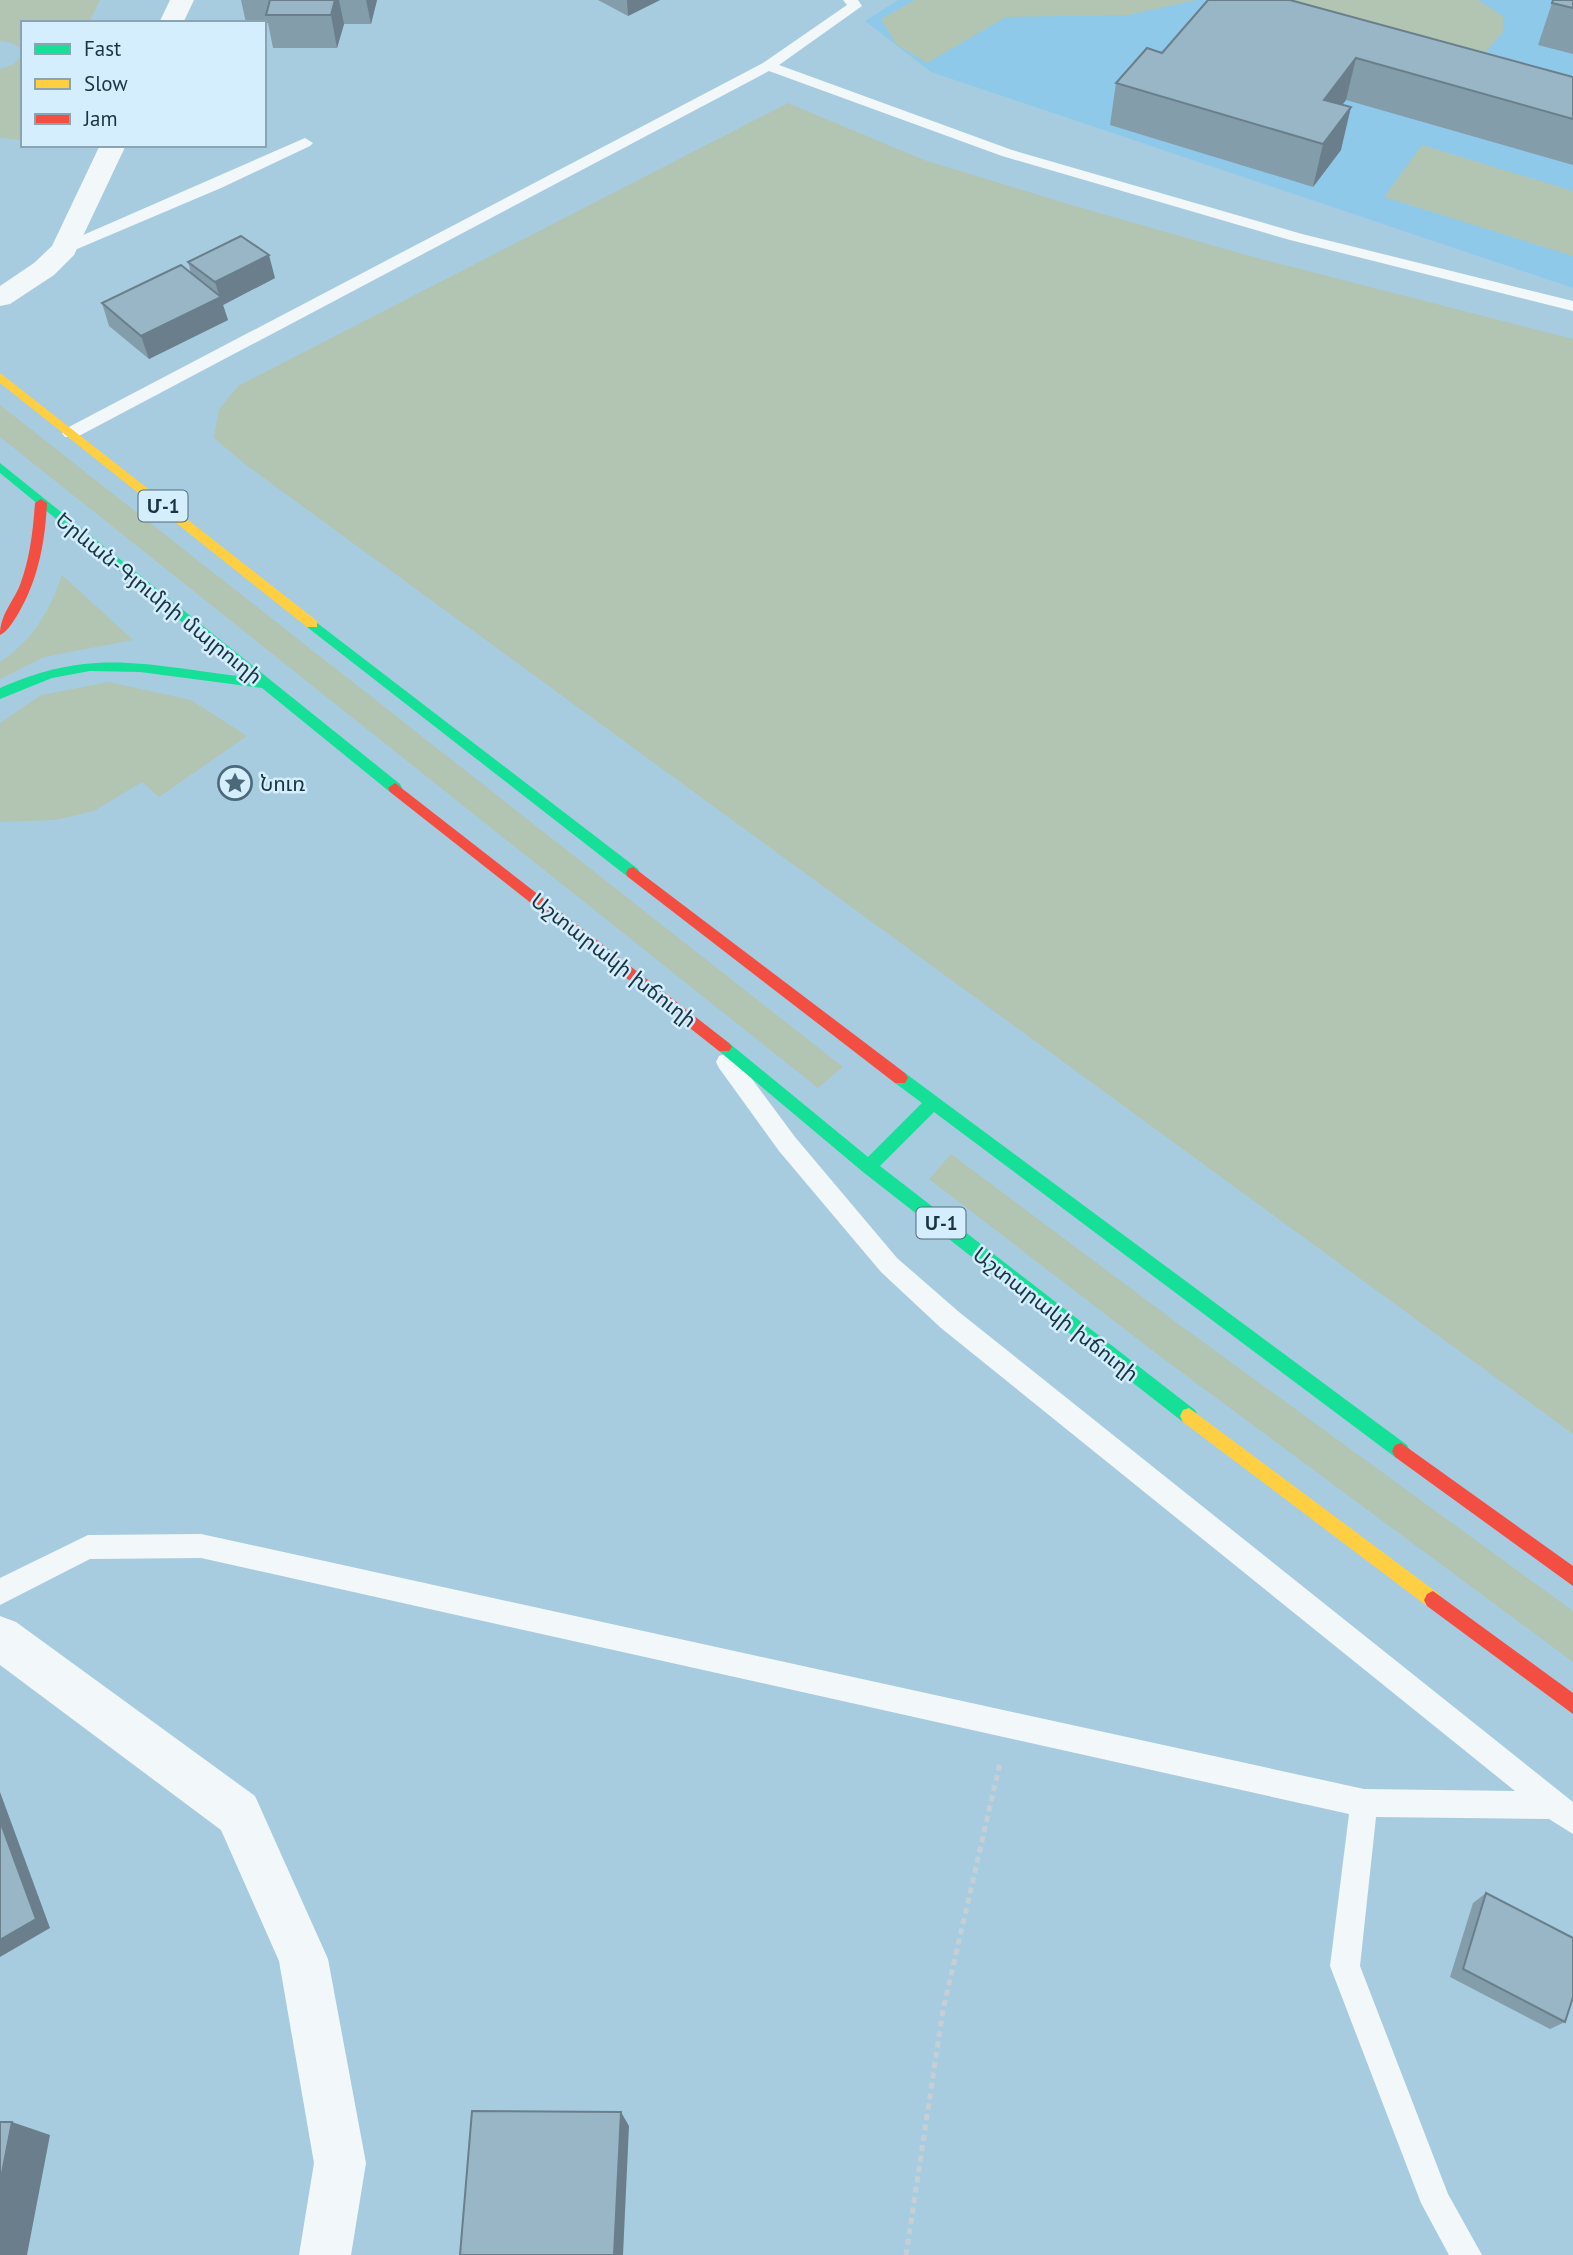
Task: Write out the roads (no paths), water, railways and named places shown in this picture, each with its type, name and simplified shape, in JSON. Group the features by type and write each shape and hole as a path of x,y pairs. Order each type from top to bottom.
{"main road":[{"name":"Մ-1","path":"0,377 326,636 931,1104 1238,1334 1573,1577"},
{"name":"Երևան-Գյումրի մայրուղի","path":"0,467 319,728"},
{"path":"0,631 17,612 30,581 41,503"},
{"path":"0,694 48,673 99,665 265,683"},
{"name":"Աշտարակի խճուղի","path":"319,728 704,1031 869,1167 1141,1380 1573,1705"},
{"path":"869,1167 931,1104"}],"street":[{"path":"172,21 182,0"},
{"path":"0,298 44,269 64,249 112,147"},
{"path":"0,1638 238,1813 303,1959 340,2163 326,2255"}],"lane":[{"path":"71,433 768,66 857,2"},
{"path":"768,66 1007,153 1296,237 1573,306"},
{"path":"64,249 215,185 305,143"},
{"path":"704,1031 787,1144 889,1265 950,1320 1563,1813"},
{"path":"0,1592 88,1547 201,1546 1364,1803 1563,1813"},
{"path":"1364,1803 1346,1966 1436,2203 1466,2255"}],"place":[{"name":"Նուռ","path":"235,783"}]}
